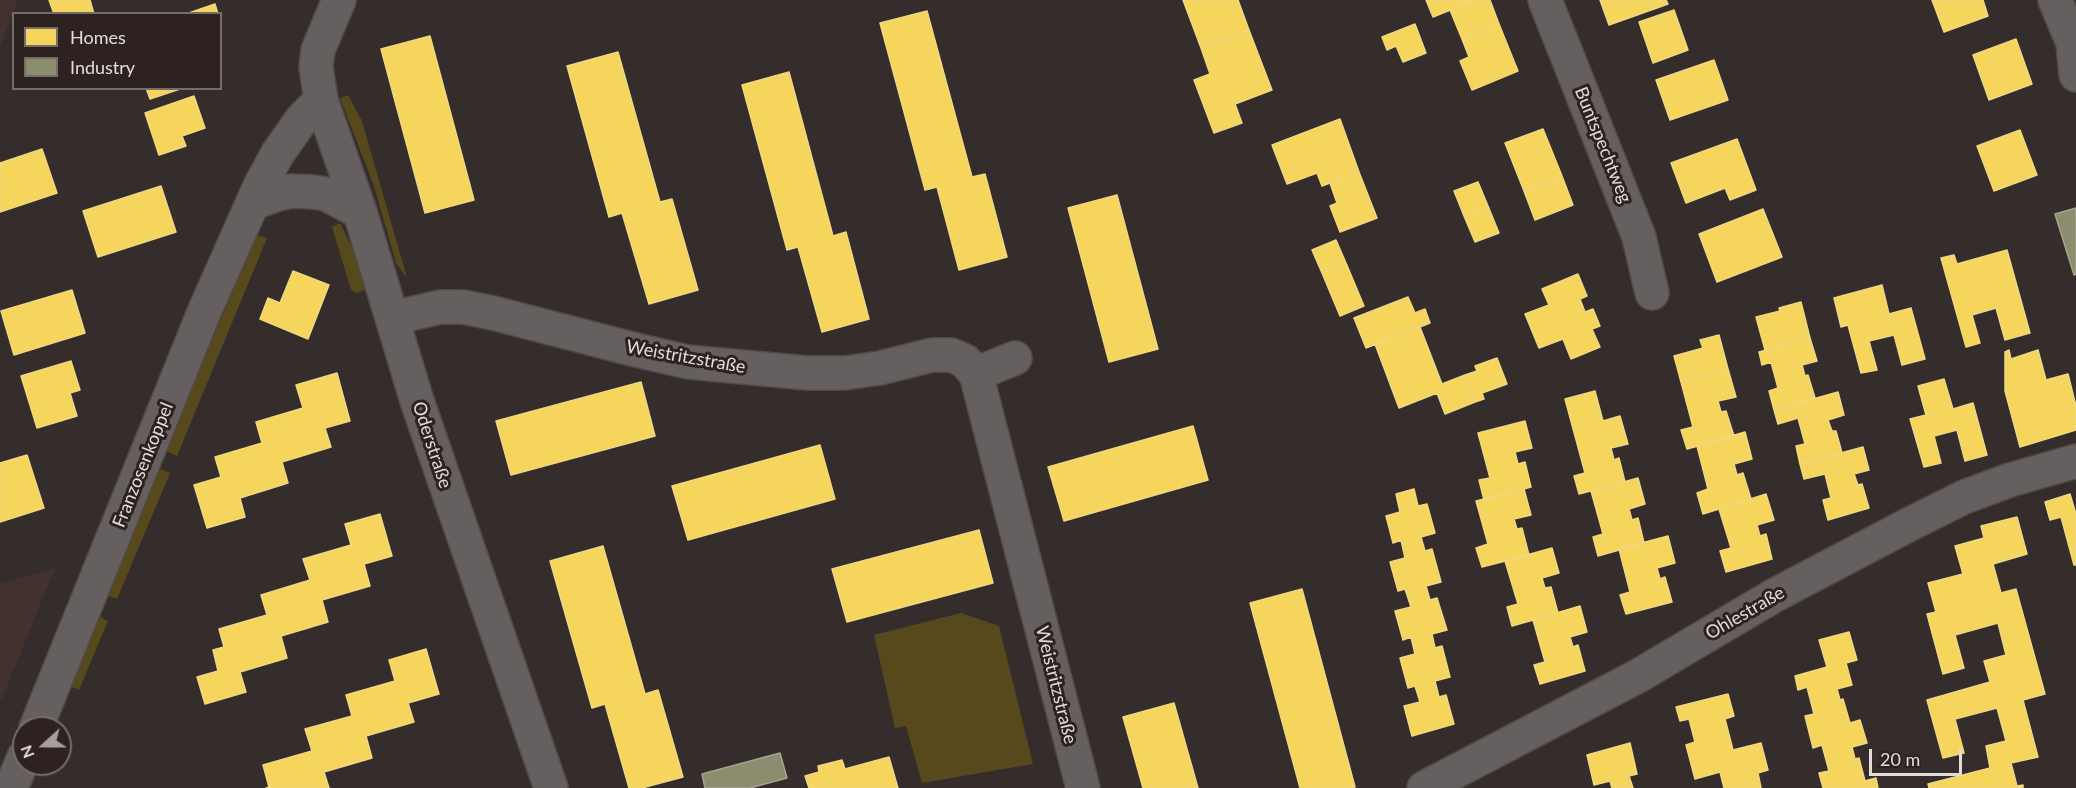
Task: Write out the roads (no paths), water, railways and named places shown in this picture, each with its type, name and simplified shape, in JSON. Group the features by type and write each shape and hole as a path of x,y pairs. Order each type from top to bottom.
{"street":[{"path":"321,100 316,67 318,50 339,0"},
{"name":"Buntspechtweg","path":"1545,0 1640,237 1652,293"},
{"path":"2055,0 2075,55"},
{"name":"Franzosenkoppel","path":"41,716 205,310 253,203 278,153 302,119 321,100"},
{"name":"Oderstraße","path":"321,100 360,212 438,463 551,788"},
{"path":"253,203 285,193 313,192 326,194 360,212"},
{"name":"Weistritzstraße","path":"393,318 431,309 464,307 688,362 754,369 845,373 880,368 932,355 951,355 965,361 976,374 1083,788"},
{"path":"976,374 1015,357"},
{"name":"Ohlestraße","path":"1424,788 1638,676 1775,595 1910,524 1964,497 2010,480 2076,461"}]}
